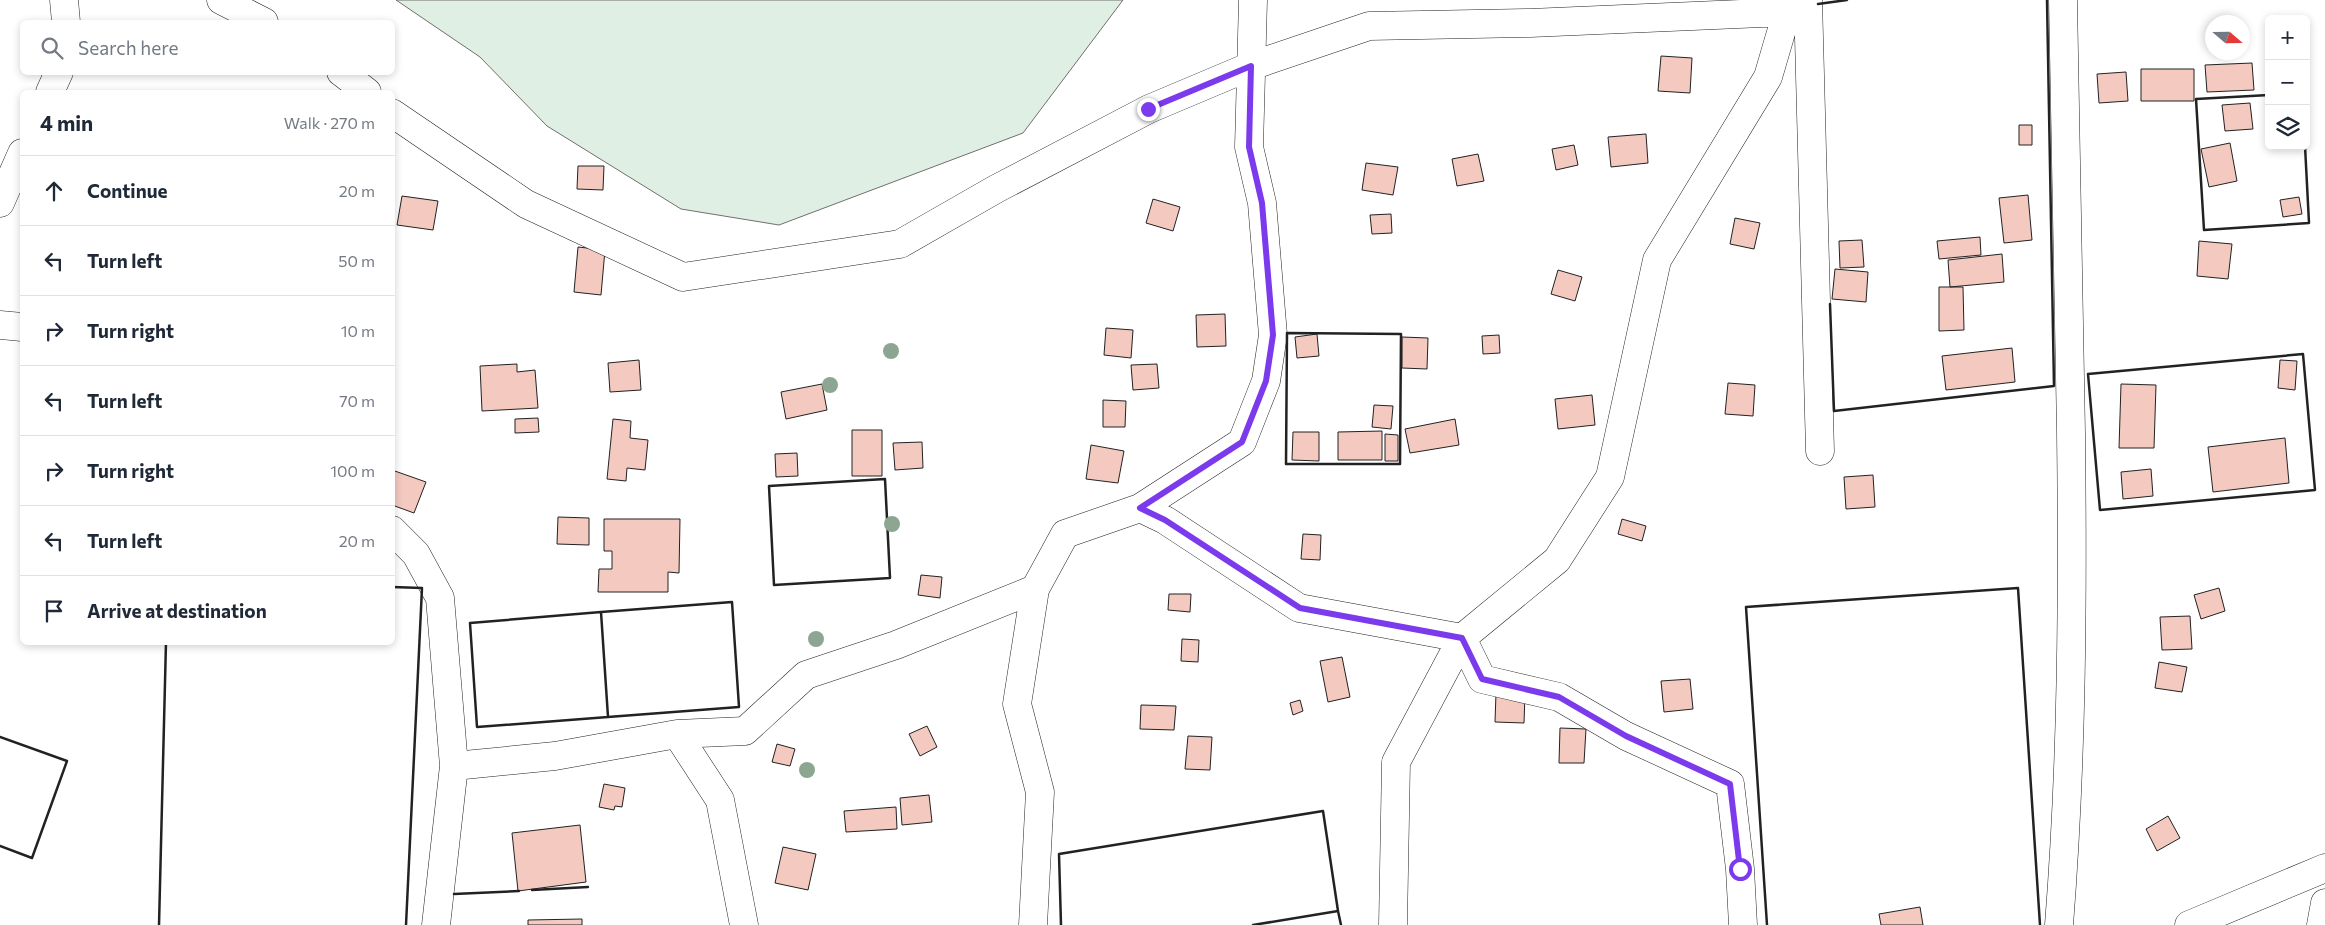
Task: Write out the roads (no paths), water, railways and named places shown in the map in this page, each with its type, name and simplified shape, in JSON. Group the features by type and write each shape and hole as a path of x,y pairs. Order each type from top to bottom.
{"street":[{"path":"64,0 66,20"},
{"path":"221,0 260,20"},
{"path":"1033,925 1040,792 1016,704 1035,589 1064,534 1140,508 1242,442 1266,381 1273,335 1262,203 1249,147 1253,0"},
{"path":"1808,0 1820,451"},
{"path":"2059,925 2067,827 2073,609 2069,251 2063,0"},
{"path":"395,115 526,204 682,277 900,244 996,189 1148,109 1251,66 1369,26 1530,12 1787,12 1768,77 1657,260 1610,477 1556,560 1462,638 1396,762 1393,925"},
{"path":"51,90 58,75"},
{"path":"345,75 364,90"},
{"path":"0,203 20,158"},
{"path":"0,325 20,327"},
{"path":"1140,508 1165,520 1300,608 1462,638"},
{"path":"395,533 416,554 440,598 454,766 436,925"},
{"path":"454,766 555,756 677,734 745,731 806,675 896,645 1035,589"},
{"path":"1462,638 1482,679 1559,697 1626,736 1730,784 1740,869 1743,925"},
{"path":"677,734 720,800 744,925"},
{"path":"2188,925 2325,868"},
{"path":"2321,925 2325,903"}]}
